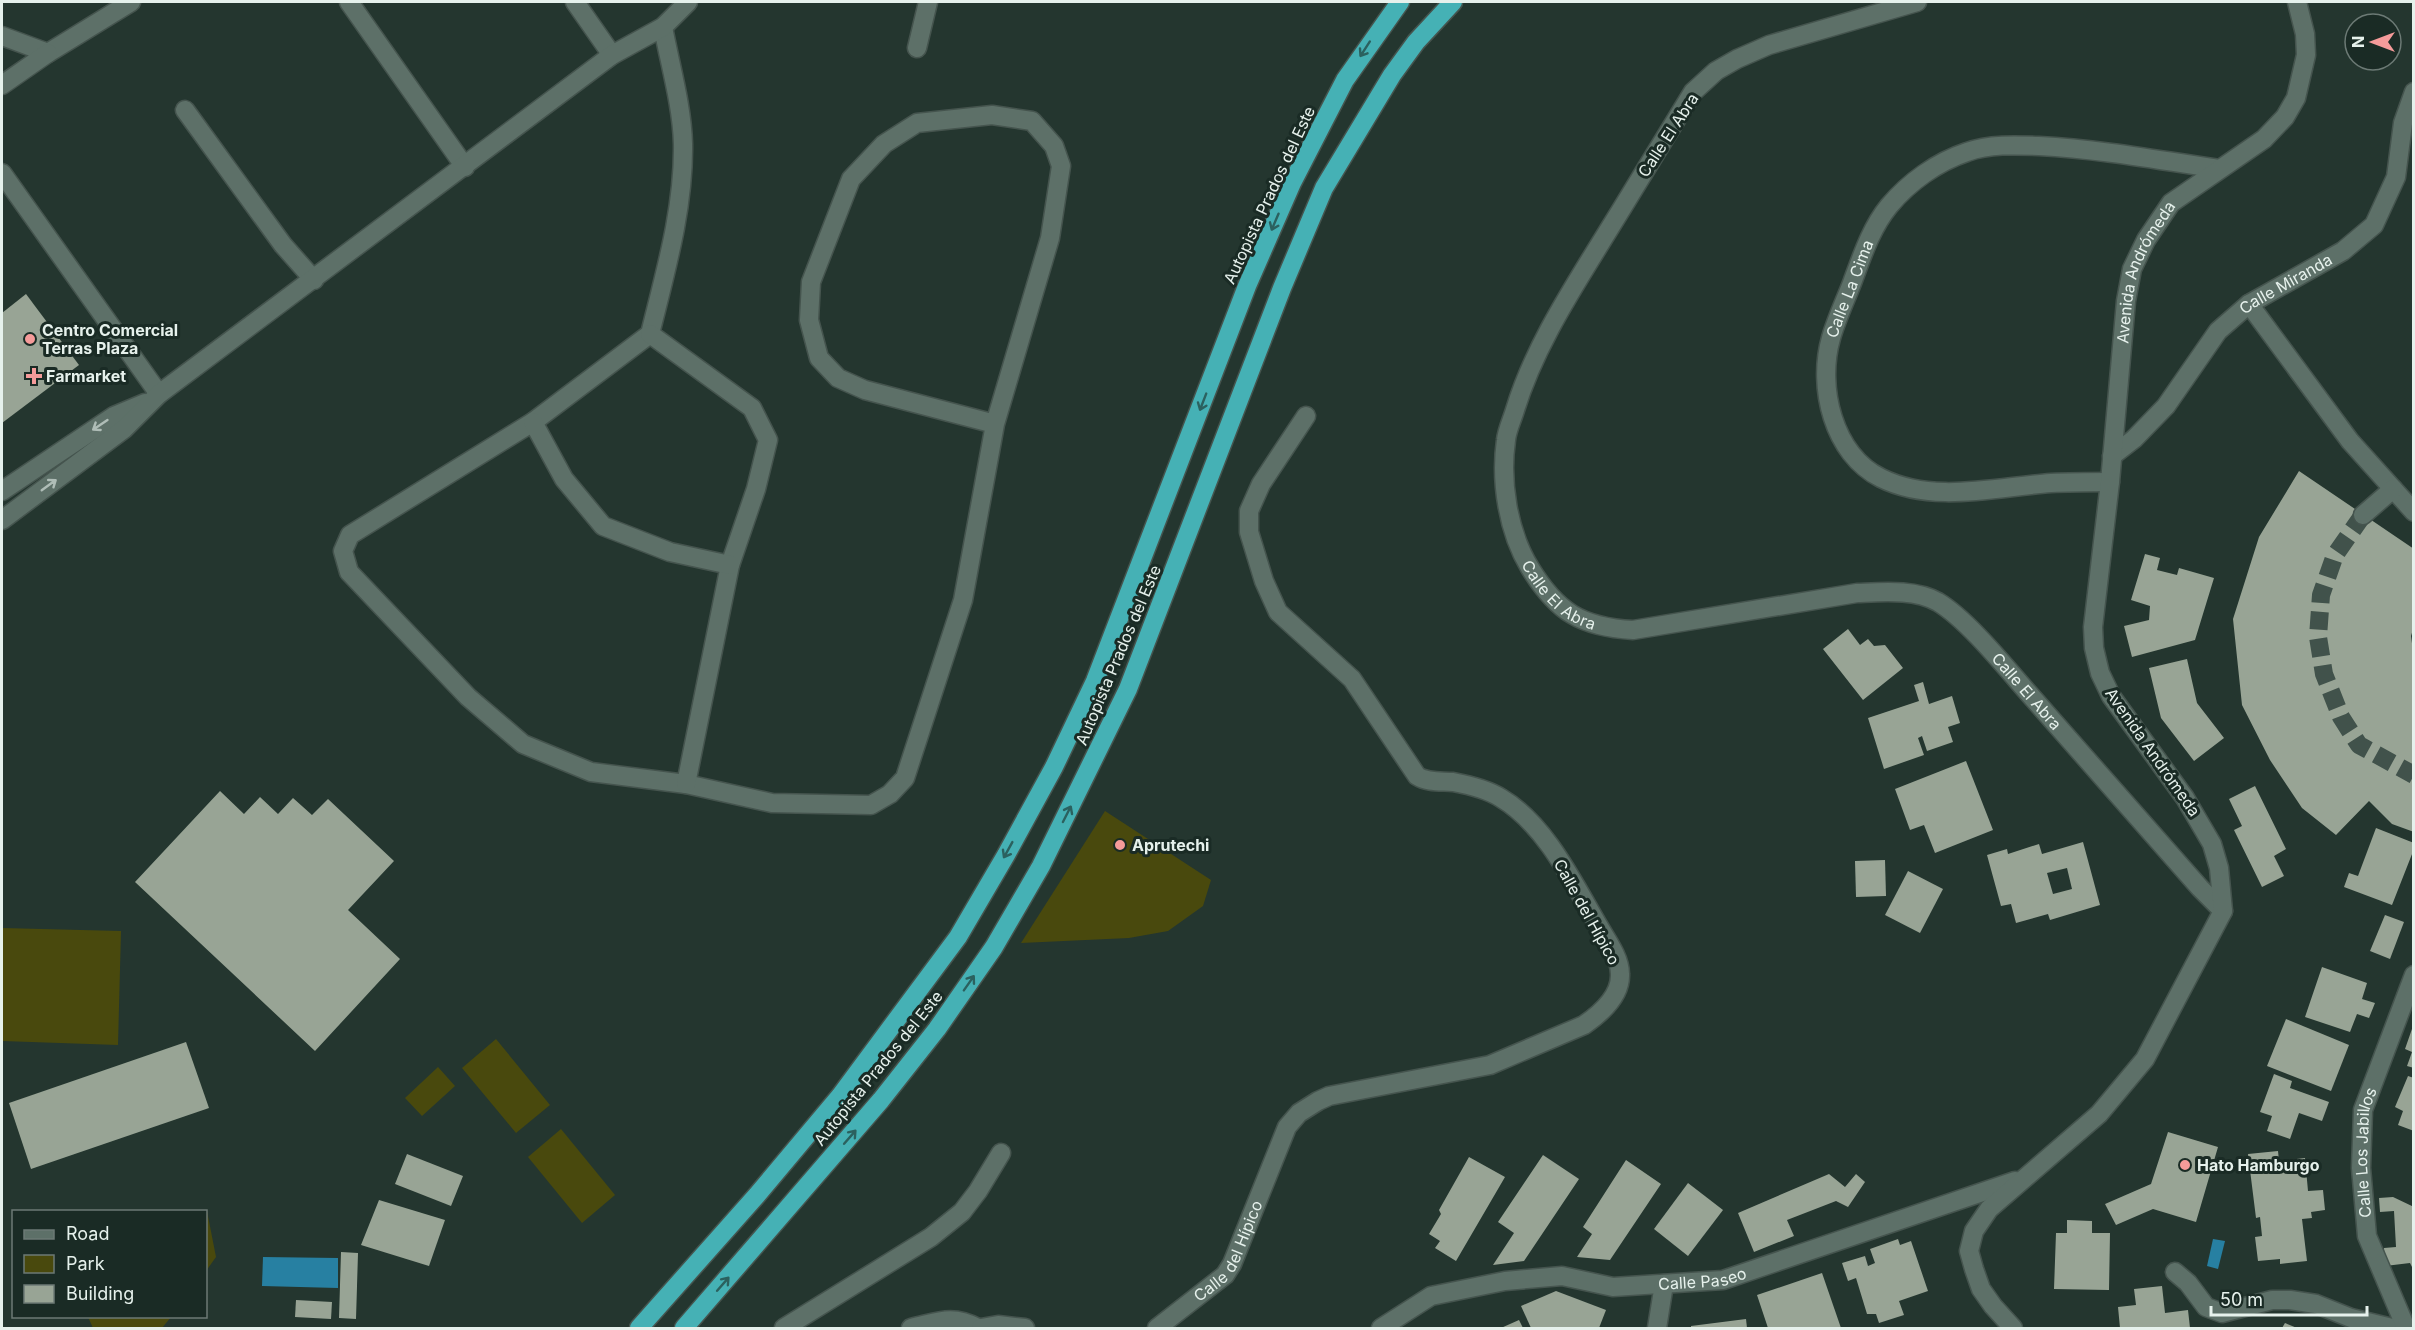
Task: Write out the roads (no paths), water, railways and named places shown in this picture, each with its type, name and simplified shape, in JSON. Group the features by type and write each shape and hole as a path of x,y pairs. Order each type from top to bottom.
{"highway":[{"name":"Autopista Prados del Este","path":"639,1329 757,1195 840,1096 958,937 1006,855 1054,767 1095,681 1247,286 1292,183 1345,80 1400,2"},
{"name":"Autopista Prados del Este","path":"684,1329 881,1100 938,1029 1005,927 1056,837 1128,689 1282,288 1324,188 1392,75 1416,42 1453,2"}],"street":[{"path":"2,85 48,52 131,2"},
{"path":"349,2 465,166"},
{"path":"575,2 612,55"},
{"path":"2,519 124,429 156,397 612,55 663,27 688,2"},
{"path":"917,48 928,2"},
{"name":"Calle El Abra","path":"1917,2 1769,45 1723,67 1693,93 1563,304 1523,383 1506,439 1503,477 1510,518 1522,554 1545,592 1567,611 1588,623 1611,629 1644,629 1857,593 1885,592 1918,595 1937,601 1956,615 2004,666 2200,888 2223,911"},
{"name":"Avenida Andrómeda","path":"2223,911 2219,868 2212,844 2185,798 2111,696 2100,673 2092,627 2110,482 2126,301 2132,269 2146,240 2166,209 2264,139 2285,117 2296,98 2306,55 2305,34 2297,2"},
{"path":"663,27 681,113 683,146 676,223 650,334 533,422 350,536 343,551 349,572 468,697 523,744 591,772 686,784 772,803 871,805 890,794 905,778 963,600 995,424 1050,238 1061,166 1054,146 1032,121 992,115 917,123 884,144 850,179 811,282 808,320 819,358 838,378 865,390 995,424"},
{"path":"2,36 48,52"},
{"name":"Calle Miranda","path":"2112,456 2134,439 2166,406 2218,331 2249,304 2343,251 2374,225 2396,177 2403,123 2414,92"},
{"path":"185,110 283,245 314,280"},
{"name":"Calle La Cima","path":"2110,482 2053,483 1936,492 1914,490 1879,476 1852,453 1840,435 1831,412 1827,387 1827,363 1831,339 1874,228 1889,206 1911,183 1943,162 1968,151 2016,145 2065,147 2219,169"},
{"path":"2,173 156,397"},
{"path":"2249,304 2350,441 2414,512"},
{"path":"650,334 752,408 768,440 756,489 730,565 686,784"},
{"path":"2,491 114,416 156,397"},
{"name":"Calle del Hípico","path":"1157,1329 1225,1275 1232,1264 1287,1127 1299,1113 1329,1096 1490,1065 1584,1025 1597,1016 1608,1003 1617,989 1620,974 1616,958 1566,869 1543,838 1513,806 1499,797 1467,785 1427,780 1417,776 1352,679 1285,620 1273,603 1249,532 1250,511 1261,484 1306,416"},
{"path":"533,422 564,479 603,526 670,552 730,565"},
{"path":"2363,515 2393,489"},
{"path":"2013,1329 1992,1306 1982,1289 1969,1251 1974,1231 1989,1209 2099,1114 2145,1059 2223,911"},
{"name":"Calle Los Jabillos","path":"2406,1329 2367,1236 2361,1168 2363,1110 2414,975"},
{"path":"784,1329 931,1237 962,1212 1001,1153"},
{"name":"Calle Paseo","path":"1381,1329 1431,1296 1505,1281 1562,1276 1613,1287 1723,1280 2023,1179"},
{"path":"2175,1272 2188,1283 2206,1307 2222,1313 2272,1300 2290,1300 2316,1304 2351,1318 2392,1329"},
{"path":"1657,1329 1664,1284"},
{"path":"911,1329 955,1319 980,1329 998,1325 1025,1329"}],"water":[{"path":"2213,1239 2225,1241 2218,1269 2207,1266"},
{"path":"263,1257 338,1258 338,1288 262,1286"}],"tunnel":[{"path":"2363,515 2335,555 2321,595 2318,637 2324,674 2341,717 2359,745 2414,775"}],"place":[{"name":"Centro Comercial Terras Plaza","path":"30,339"},
{"name":"Farmarket","path":"34,376"},
{"name":"Aprutechi","path":"1120,845"},
{"name":"Hato Hamburgo","path":"2185,1165"}]}
